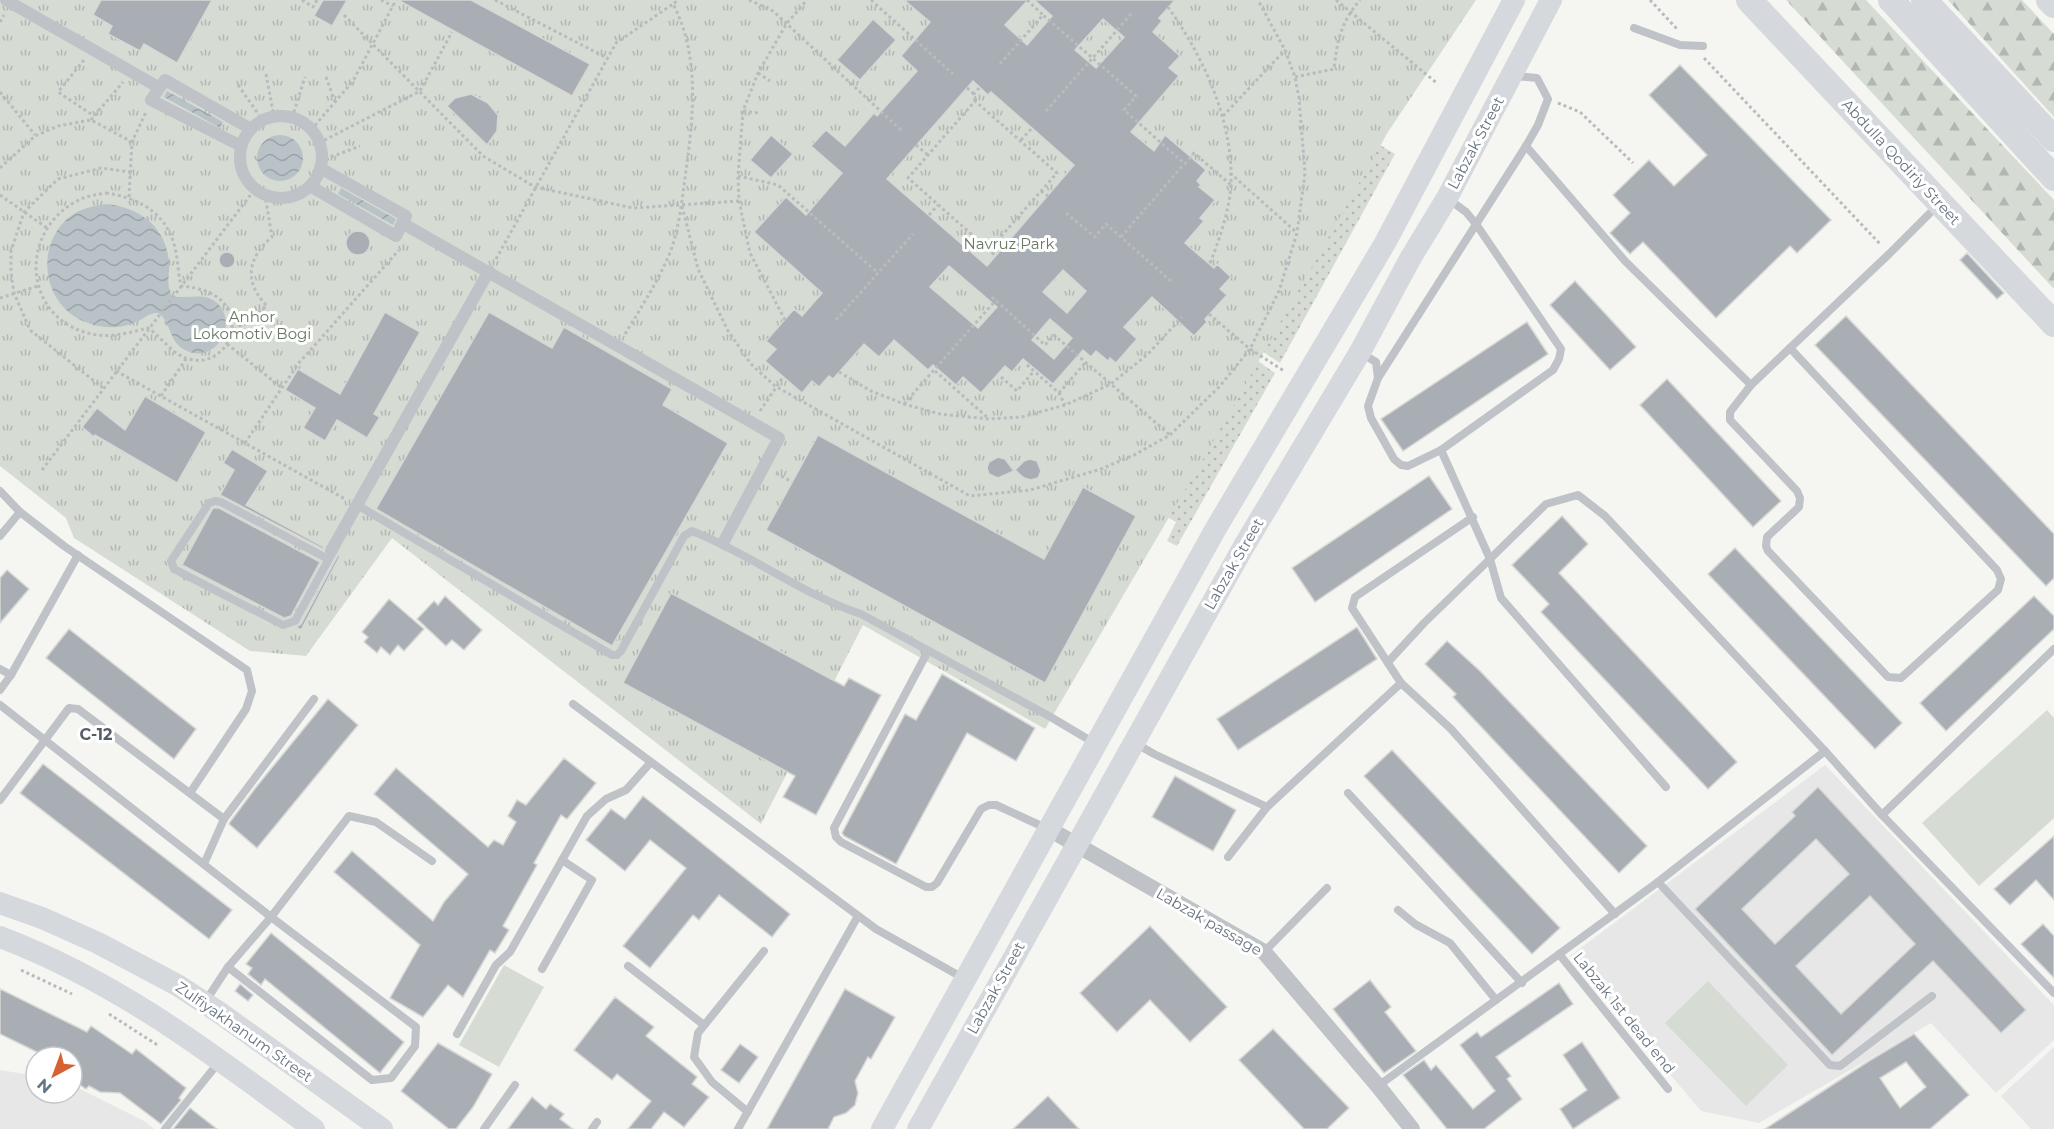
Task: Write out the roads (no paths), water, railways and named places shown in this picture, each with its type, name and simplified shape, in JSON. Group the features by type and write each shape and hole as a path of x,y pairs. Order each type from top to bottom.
{"main road":[{"name":"Labzak Street","path":"882,1129 1215,530 1385,243 1514,0"},
{"name":"Labzak Street","path":"918,1129 1244,546 1359,352 1446,198 1551,0"},
{"name":"Abdulla Qodiriy Street","path":"1749,0 2054,324"},
{"path":"1890,0 2054,178"},
{"path":"1924,0 2054,139"},
{"path":"2049,0 2054,5"},
{"path":"1385,243 1410,259"},
{"path":"1215,530 1244,546"},
{"name":"Zulfiyakhanum Street","path":"0,903 42,918 118,953 212,1007 382,1129"},
{"path":"0,937 102,985 146,1009 314,1129"},
{"path":"102,985 118,953"},
{"path":"197,1044 212,1007"}],"street":[{"path":"6,0 159,87"},
{"path":"241,146 151,100 165,80 251,129"},
{"path":"292,118 307,125 319,143 321,164 318,175 310,186 299,194 286,198 273,198 249,184 242,173 239,159 241,146 251,129 268,119 292,118"},
{"path":"310,186 396,236 406,216 321,164"},
{"path":"402,223 779,438 723,543"},
{"path":"330,555 489,271"},
{"name":"Labzak passage","path":"1049,829 1264,952 1412,1129"}],"lane":[{"path":"1634,28 1680,45 1698,46"},
{"path":"1446,198 1466,212 1476,224 1561,349 1553,370 1441,450 1408,466 1401,465 1394,459 1371,418 1368,406 1378,378 1476,224 1526,146 1538,125 1548,99 1536,78 1511,76"},
{"path":"1526,146 1625,261 1751,385"},
{"path":"1790,348 1997,570 2001,579 1998,590 1900,678 1888,677 1768,551 1767,537 1799,507 1800,498 1797,490 1730,420 1730,412 1751,385 1939,204"},
{"path":"1359,352 1376,362 1378,378"},
{"path":"1441,450 1473,517 1490,559 1501,598 1666,787"},
{"path":"0,491 20,512 78,555 247,670 252,690 246,709 190,793"},
{"path":"1388,662 1424,623 1546,504 1578,495 1605,516 1882,815 2054,993"},
{"path":"215,501 330,555 295,621 283,625 174,569 171,561 209,503 215,501"},
{"path":"359,506 612,655 617,655 621,651 684,536 692,531 723,543 833,605 861,614 1096,744"},
{"path":"0,536 20,512"},
{"path":"1473,517 1355,597 1352,608 1401,683 1450,729 1615,914"},
{"path":"0,690 11,675 78,555"},
{"path":"1882,815 2054,649"},
{"path":"928,651 834,828 836,837 841,842 926,887 932,887 937,883 981,809 988,805 996,805 1049,829"},
{"path":"0,669 11,675"},
{"path":"1228,856 1267,807 1401,683"},
{"path":"204,864 224,819 314,699"},
{"path":"573,704 876,929 966,980"},
{"path":"0,705 416,1027 415,1046 391,1078 372,1080 228,967"},
{"path":"0,800 69,708 78,709 224,819"},
{"path":"1134,742 1154,754 1267,807"},
{"path":"1378,1086 1658,882 1824,751"},
{"path":"457,1034 496,965 510,952 587,816 606,799 626,790 651,762"},
{"path":"1348,793 1522,983"},
{"path":"212,1007 228,967 271,917 349,816 376,822 432,861"},
{"path":"542,969 592,880 562,860"},
{"path":"1658,882 1830,1065 1840,1066 1932,996"},
{"path":"1264,952 1327,888"},
{"path":"1398,910 1415,924 1450,944 1496,1000"},
{"path":"738,1129 858,916"},
{"path":"748,1112 712,1083 694,1057 698,1033 764,951"},
{"name":"Labzak 1st dead end","path":"1559,954 1668,1089"},
{"path":"628,966 704,1025"},
{"path":"165,1129 220,1060"},
{"path":"484,1129 515,1085"}],"water":[{"path":"167,91 223,122 220,128 164,97"},
{"path":"280,135 296,142 303,158 296,174 280,181 264,174 257,158 264,142"},
{"path":"341,188 396,219 393,225 338,194"},
{"path":"106,204 130,209 140,214 157,229 167,250 171,295 205,297 216,302 223,311 226,321 225,331 214,348 196,353 180,347 159,313 150,314 126,326 107,327 88,323 61,305 48,276 47,261 50,245 57,231 68,218 86,208"}],"district":[{"name":"C-12","path":"96,734"}],"park label":[{"name":"Navruz Park","path":"1009,244"},
{"name":"Anhor Lokomotiv Bogi","path":"252,326"}]}
